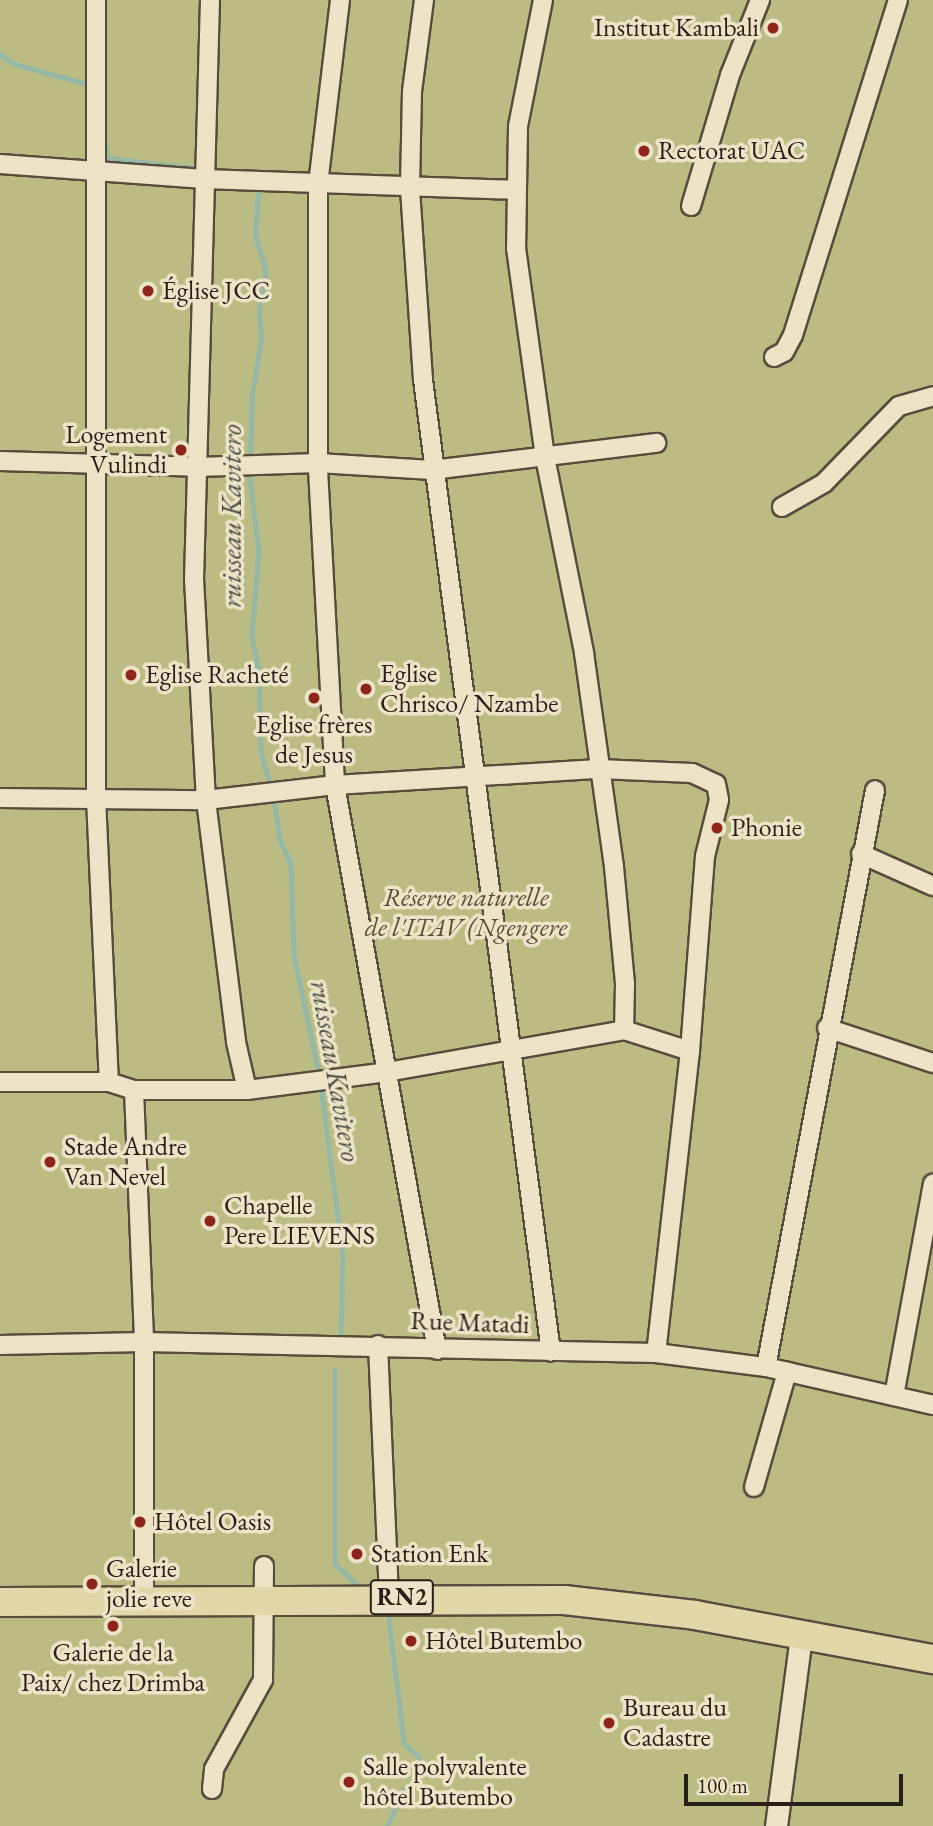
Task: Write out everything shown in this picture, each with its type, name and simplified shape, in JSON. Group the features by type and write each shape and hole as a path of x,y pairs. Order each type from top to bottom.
{"highway":[{"name":"RN2","path":"0,1602 389,1597 599,1603 933,1658"}],"street":[{"path":"96,0 96,798 109,1082"},
{"path":"210,0 194,579 206,800 236,1042 247,1090"},
{"path":"340,0 318,184 318,463 335,785 437,1350"},
{"path":"424,0 412,91 410,189 432,470 478,779 551,1352"},
{"path":"544,0 519,126 514,190 516,248 545,457 579,629 599,769 625,984 624,1030"},
{"path":"691,206 730,75 760,0"},
{"path":"774,357 784,352 793,335 898,0"},
{"path":"0,164 204,179 410,189 514,190"},
{"path":"782,507 824,483 899,406 933,396"},
{"path":"0,461 94,466 197,467 318,463 432,470 656,443"},
{"path":"0,798 206,800 335,785 478,779 599,769 692,773 716,784 719,800 705,856 690,1051 656,1353"},
{"path":"766,1367 827,1028 875,790"},
{"path":"861,854 933,886"},
{"path":"827,1028 933,1063"},
{"path":"0,1082 109,1082 134,1090 247,1090 387,1072 624,1030 690,1051"},
{"path":"134,1090 144,1342 144,1600"},
{"path":"894,1396 933,1184"},
{"name":"Rue Matadi","path":"0,1345 144,1342 656,1353 766,1367 933,1405"},
{"path":"378,1345 389,1597"},
{"path":"754,1487 787,1372"},
{"path":"212,1789 214,1769 262,1680 261,1599 264,1566"},
{"path":"776,1826 801,1635"}],"green space":[{"name":"Réserve naturelle de l'ITAV (Ngengere","path":"0,0 933,0 933,1826 0,1826"}],"waterway":[{"name":"ruisseau Kavitero","path":"0,54 14,64 91,85"},
{"name":"ruisseau Kavitero","path":"104,136 108,158 202,169"},
{"name":"ruisseau Kavitero","path":"250,461 252,394 261,340 259,311 266,273 255,234 259,186"},
{"name":"ruisseau Kavitero","path":"249,470 259,552 252,636 259,673 261,752 271,786"},
{"name":"ruisseau Kavitero","path":"274,798 280,840 291,864 294,955 320,1078"},
{"name":"ruisseau Kavitero","path":"321,1086 343,1255 341,1339"},
{"name":"ruisseau Kavitero","path":"335,1370 335,1564 361,1588"},
{"name":"ruisseau Kavitero","path":"387,1826 404,1790 418,1777 419,1757 404,1744 388,1614"}],"place":[{"name":"Institut Kambali","path":"773,28"},
{"name":"Rectorat UAC","path":"644,151"},
{"name":"Église JCC","path":"148,291"},
{"name":"Logement Vulindi","path":"181,450"},
{"name":"Eglise Racheté","path":"131,675"},
{"name":"Eglise Chrisco/ Nzambe","path":"366,689"},
{"name":"Eglise frères de Jesus","path":"314,698"},
{"name":"Phonie","path":"717,828"},
{"name":"Stade Andre Van Nevel","path":"50,1162"},
{"name":"Chapelle Pere LIEVENS","path":"210,1221"},
{"name":"Hôtel Oasis","path":"140,1522"},
{"name":"Station Enk","path":"357,1554"},
{"name":"Galerie jolie reve","path":"92,1584"},
{"name":"Galerie de la Paix/ chez Drimba","path":"113,1626"},
{"name":"Hôtel Butembo","path":"411,1641"},
{"name":"Bureau du Cadastre","path":"609,1723"},
{"name":"Salle polyvalente hôtel Butembo","path":"349,1782"}]}
